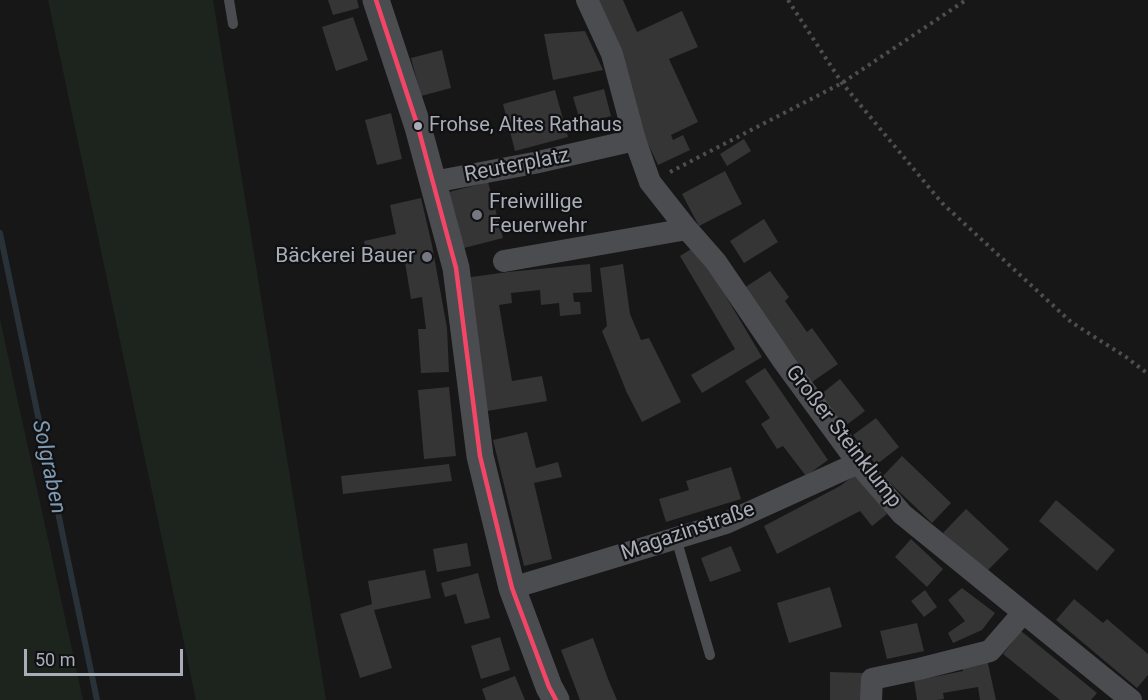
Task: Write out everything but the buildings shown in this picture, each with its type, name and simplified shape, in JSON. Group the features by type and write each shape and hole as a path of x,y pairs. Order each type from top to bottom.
{"street":[{"path":"376,0 418,127 456,268 480,456 512,588 555,700"},
{"name":"Großer Steinklump","path":"587,0 612,54 635,140 650,182 716,262 784,362 858,463 902,514 1131,700"},
{"name":"Reuterplatz","path":"433,182 534,164 635,140"},
{"path":"504,261 687,229"},
{"name":"Magazinstraße","path":"512,588 726,523 858,463"},
{"path":"871,700 872,679 990,651 1023,613"}],"lane":[{"path":"229,0 233,24"},
{"path":"676,538 710,655"}],"path":[{"path":"788,0 842,83 942,203 1071,322 1148,374"},
{"path":"650,182 842,83 966,0"}],"shaded area":[{"path":"48,0 213,0 326,700 196,700"},
{"path":"0,319 83,700 0,700"}],"waterway":[{"name":"Solgraben","path":"0,233 97,700"}],"transit line":[{"path":"376,0 418,127 456,268 480,456 512,588 556,700"}],"place":[{"name":"Frohse, Altes Rathaus","path":"418,126"},
{"name":"Freiwillige Feuerwehr","path":"477,215"},
{"name":"Bäckerei Bauer","path":"427,257"}]}
